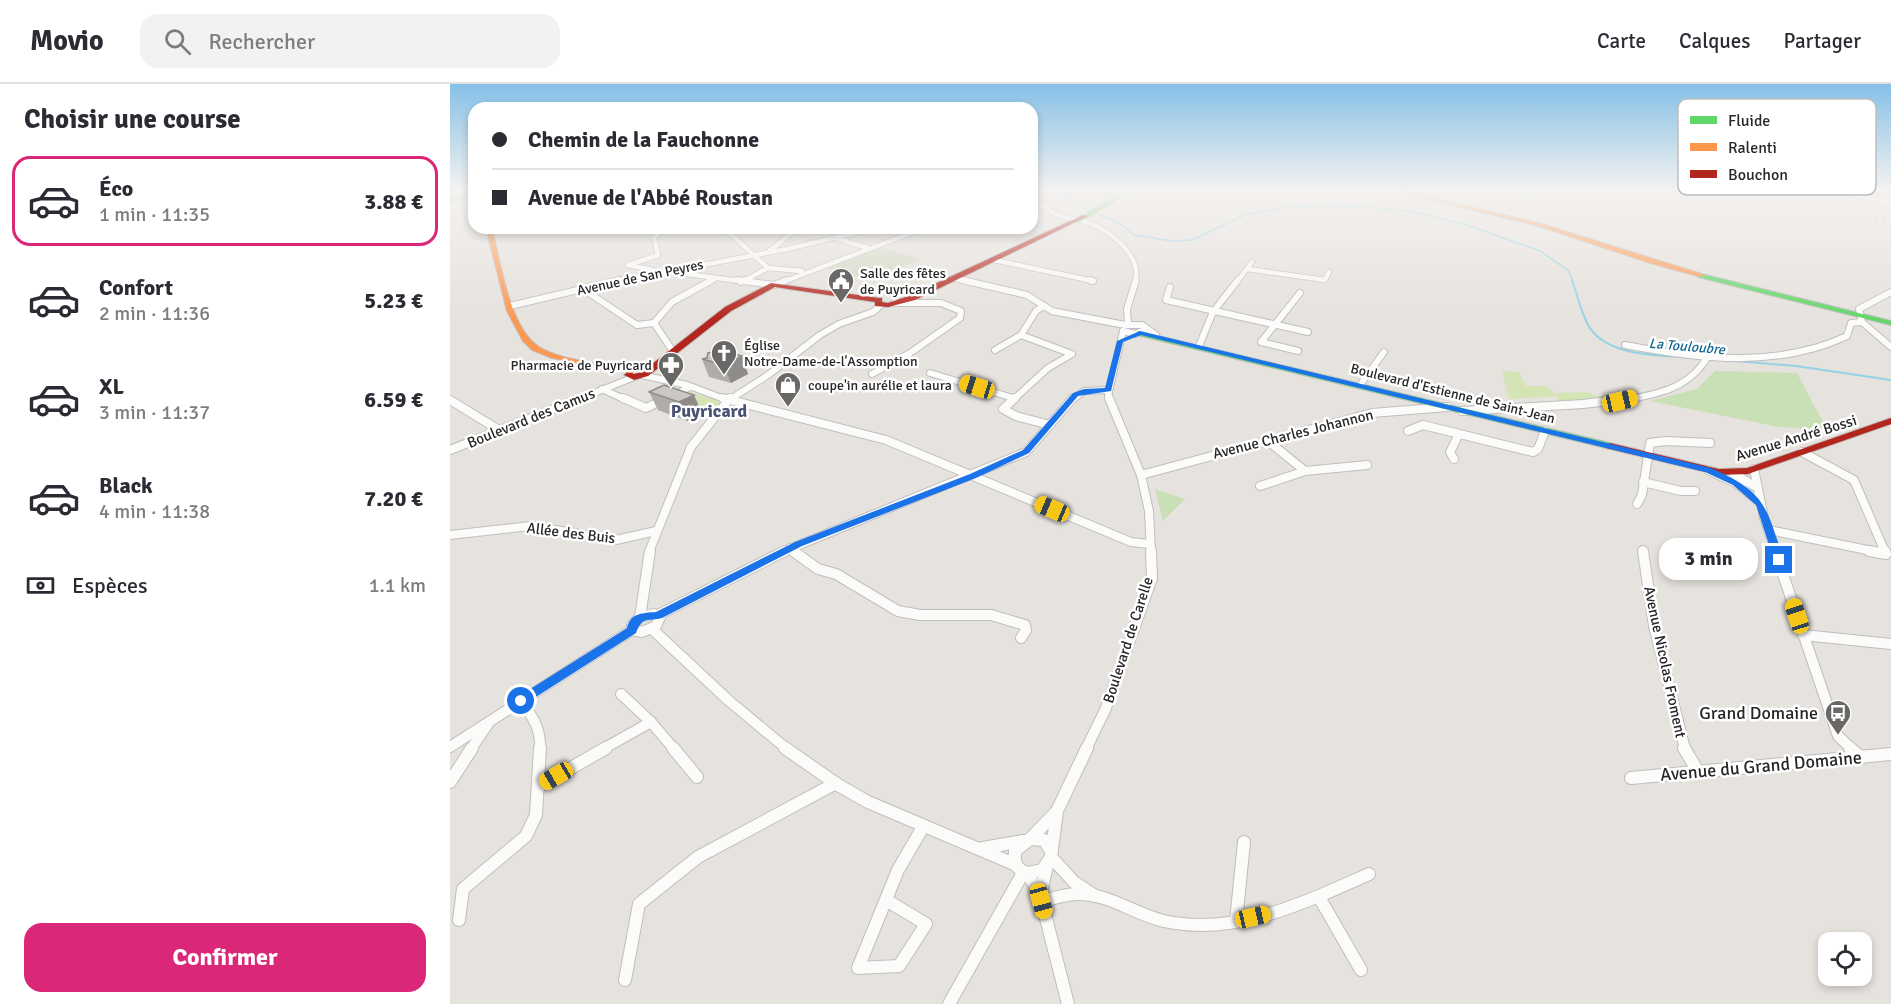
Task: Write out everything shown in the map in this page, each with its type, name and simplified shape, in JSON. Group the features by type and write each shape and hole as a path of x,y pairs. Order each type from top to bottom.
{"street":[{"path":"640,617 647,560 656,531 691,447 730,400 768,375 820,334 839,324 873,312 890,301 919,294 1054,233"},
{"path":"632,630 633,622 640,617 658,615 790,548 973,476 1026,452 1076,395 1084,391 1108,390 1137,276 1133,257 1105,233"},
{"path":"1564,233 1652,262 1861,318 1891,323"},
{"path":"491,234 510,306 523,338 535,348 886,440 1131,542 1149,544"},
{"path":"656,272 628,265 634,261 658,255 654,237 658,234"},
{"path":"731,234 768,268"},
{"path":"769,252 791,234"},
{"name":"Avenue de San Peyres","path":"510,306 656,272 769,252 848,234"},
{"path":"636,374 663,361 728,309 774,285 907,234"},
{"path":"836,238 868,248"},
{"path":"994,260 1093,281"},
{"path":"1199,346 1213,312 1252,262"},
{"path":"741,282 768,268 804,272"},
{"path":"1247,269 1325,280 1329,272"},
{"path":"669,270 674,273 715,279 890,301 940,303 961,311 960,318 945,330 872,374"},
{"path":"953,278 1027,295 1042,307 1143,331"},
{"path":"583,289 638,326 654,323 674,300 715,279"},
{"path":"1170,287 1166,300 1308,332"},
{"path":"1891,292 1859,309 1861,318 1891,347"},
{"path":"1298,351 1261,342 1300,293"},
{"path":"994,350 1021,335 1036,311 1042,307"},
{"path":"1625,345 1672,355 1776,357 1817,351 1847,336 1851,323 1861,318"},
{"path":"654,323 674,353"},
{"path":"1125,325 1143,331"},
{"path":"1120,341 1143,331"},
{"name":"Boulevard d'Estienne de Saint-Jean","path":"1143,331 1708,470"},
{"path":"1021,335 1072,354 1048,368 1003,409 1016,416 1050,425"},
{"path":"1360,385 1384,352"},
{"path":"1462,411 1620,401 1678,387 1693,378 1708,356"},
{"path":"930,373 1013,398"},
{"name":"Boulevard des Camus","path":"450,450 636,374"},
{"path":"602,389 646,408 690,387"},
{"name":"Boulevard de Carelle","path":"1040,898 1050,858 1057,811 1106,708 1152,578 1149,511 1141,475 1113,410 1108,390"},
{"path":"450,400 499,430"},
{"name":"Avenue Charles Johannon","path":"1141,475 1372,412 1437,410 1447,407"},
{"name":"Avenue André Bossi","path":"1708,470 1734,478 1802,452 1877,428 1891,421"},
{"path":"1408,431 1424,425 1533,452 1538,449 1545,431"},
{"path":"1454,459 1450,452 1459,434"},
{"path":"1268,441 1305,471"},
{"path":"1637,504 1642,495 1650,443 1656,441 1710,442"},
{"path":"1769,531 1886,554 1854,480 1802,452"},
{"path":"1260,486 1305,471 1367,465"},
{"path":"1754,469 1760,504 1838,736 1861,758"},
{"path":"1734,478 1756,487"},
{"path":"1734,478 1760,504"},
{"path":"1643,482 1681,491 1695,491"},
{"name":"Allée des Buis","path":"450,536 531,526 616,540 656,531"},
{"path":"790,548 818,569 836,574 898,611 920,615 1000,616 1024,624 1026,630 1021,638"},
{"name":"Avenue Nicolas Froment","path":"1643,550 1654,626 1684,748 1697,770"},
{"path":"450,747 632,630 642,632 652,629 660,620 658,615"},
{"path":"652,629 765,733 867,802 923,827 982,848 1022,870 1035,874 1050,858"},
{"path":"1803,635 1891,644"},
{"path":"621,694 651,722 697,777"},
{"path":"459,921 463,888 526,836 536,815 541,735 533,716 521,701"},
{"path":"450,782 490,721"},
{"path":"538,787 651,722"},
{"name":"Avenue du Grand Domaine","path":"1631,778 1697,770 1891,754"},
{"path":"625,980 639,904 661,884 698,857 836,783"},
{"name":"Boulevard de Carelle","path":"1027,840 1057,811"},
{"path":"886,900 926,924 899,966 858,968 898,870 923,827"},
{"path":"982,848 1027,840 1044,840 1050,858 1074,882 1098,897"},
{"path":"1027,840 1015,851 1022,870 1040,898 1068,1004"},
{"path":"1236,921 1244,842"},
{"path":"949,1004 1022,870"},
{"path":"1040,898 1078,894 1098,897 1164,921 1193,925 1236,921 1301,905 1369,874"},
{"path":"1319,897 1361,970"}],"green space":[{"path":"877,247 922,259 869,280 824,267"},
{"path":"1502,371 1519,372 1526,386 1547,386 1554,393 1585,392 1609,399 1558,401 1558,396 1509,399"},
{"path":"1715,371 1797,373 1827,430 1779,427 1650,401 1697,389"},
{"path":"686,391 727,403 710,416 681,405"},
{"path":"1155,489 1185,499 1163,521"}],"building":[{"path":"718,351 742,356 724,365 702,359 707,358 708,353"},
{"path":"664,385 694,395 679,402 649,392"}],"waterway":[{"name":"La Touloubre","path":"1132,233 1172,241 1192,240 1207,233"},
{"name":"La Touloubre","path":"1489,233 1540,251 1569,271 1573,282"},
{"name":"La Touloubre","path":"1572,280 1588,325 1606,342 1630,352 1683,357"},
{"name":"La Touloubre","path":"1723,360 1796,366 1891,380"}],"traffic: fast":[{"path":"1701,275 1891,323"},
{"path":"1140,333 1610,446"}],"traffic: slow":[{"path":"1564,233 1652,262 1701,275"},
{"path":"490,234 511,311 526,340 535,348 555,356 630,372"}],"traffic: jam":[{"path":"879,300 878,304 888,305 912,298 1049,233"},
{"path":"628,375 634,377 645,374 728,309 774,285 879,300"},
{"path":"1610,446 1719,472 1748,471 1891,421"}],"place":[{"name":"Salle des fêtes de Puyricard","path":"841,304"},
{"name":"Église Notre-Dame-de-l'Assomption","path":"724,376"},
{"name":"Pharmacie de Puyricard","path":"671,388"},
{"name":"coupe'in aurélie et laura","path":"788,408"},
{"name":"Grand Domaine","path":"1838,736"}],"district":[{"name":"Puyricard","path":"709,411"}],"route":[{"path":"521,701 632,630 633,622 640,617 650,614 658,615 798,544 973,476 1026,452 1076,395 1084,391 1108,390 1120,341 1140,333 1708,470 1744,488 1760,504 1779,560"}]}
